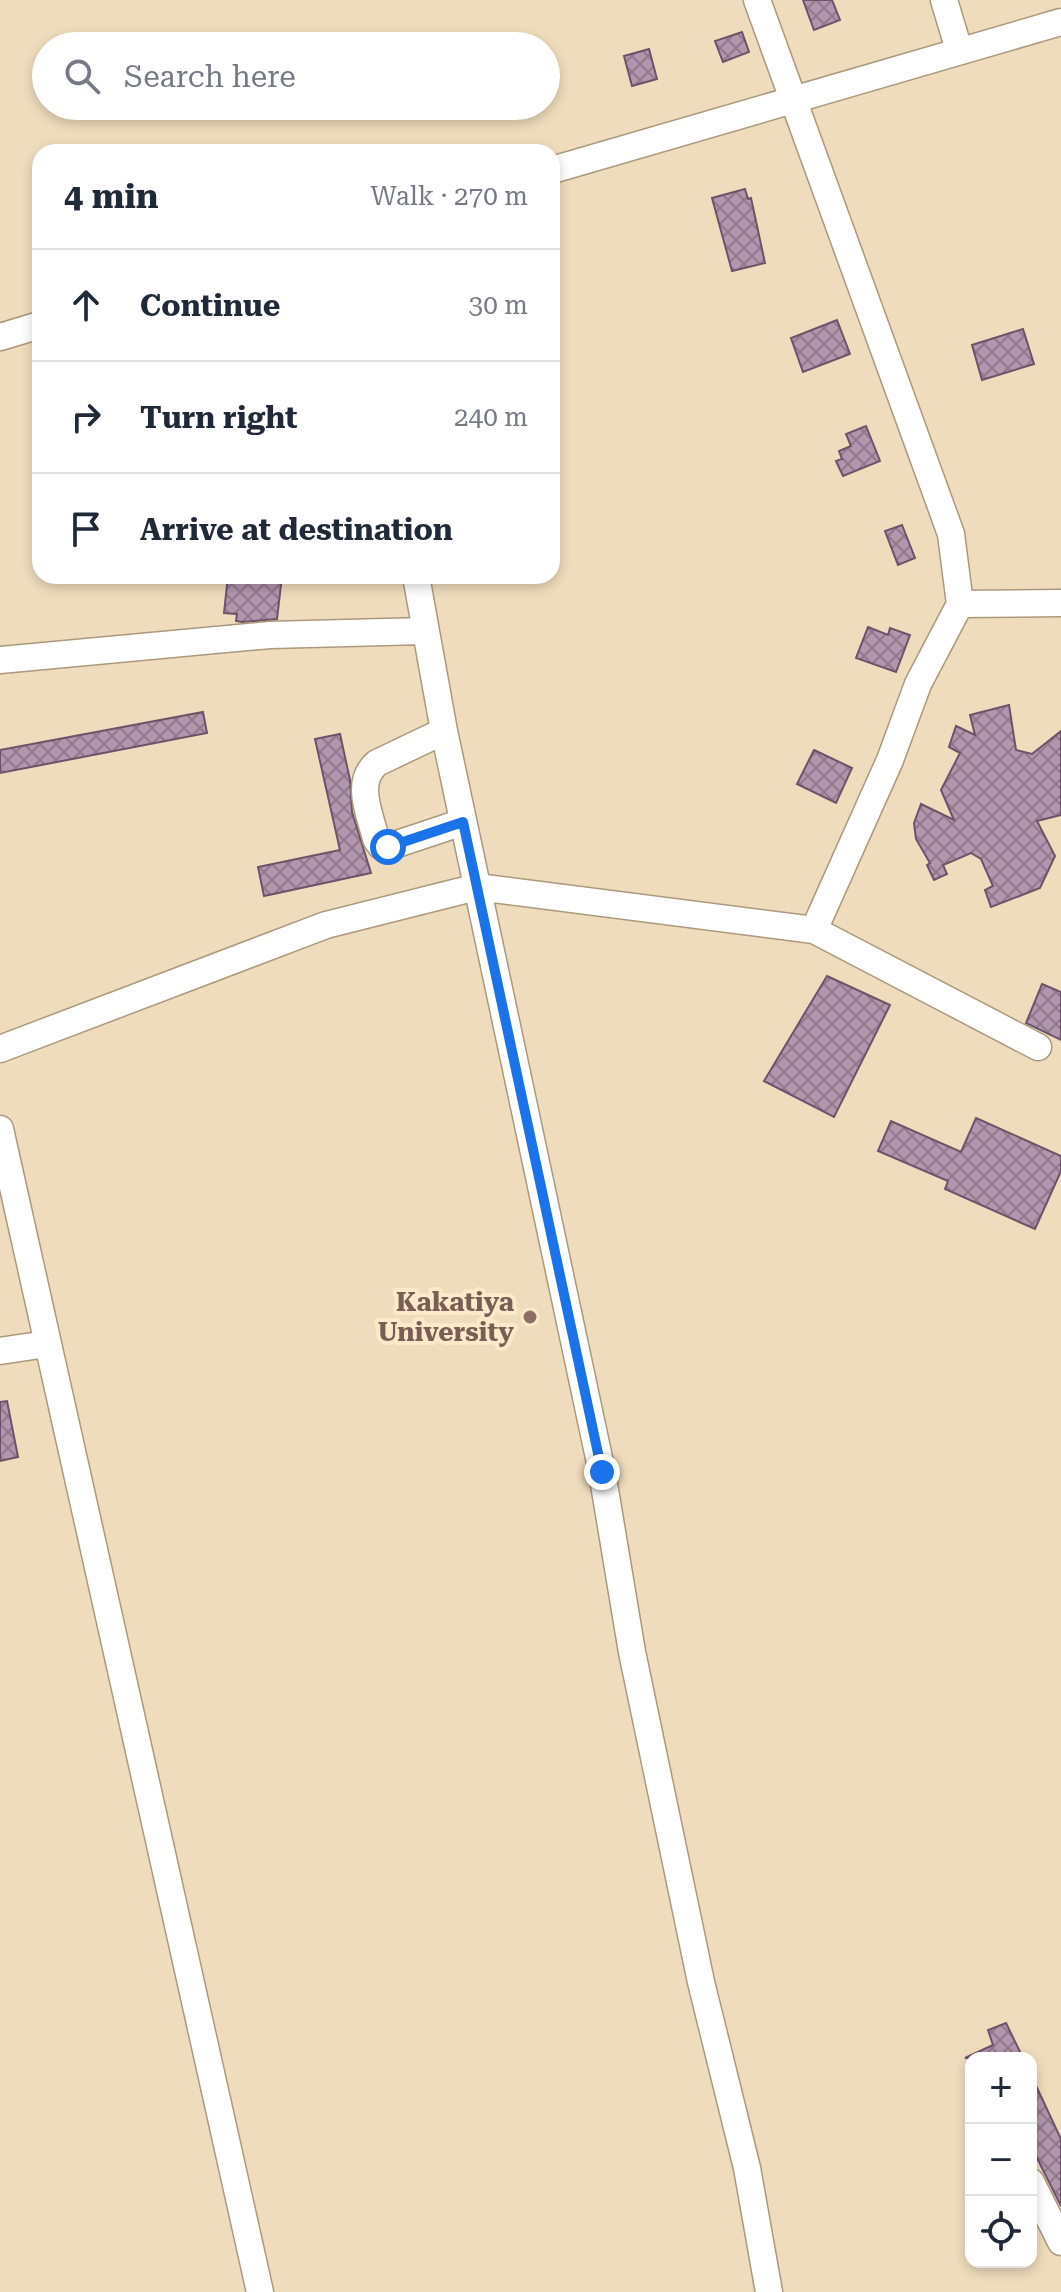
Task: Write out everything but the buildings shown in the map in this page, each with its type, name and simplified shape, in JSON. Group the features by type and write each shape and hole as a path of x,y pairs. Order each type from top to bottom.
{"street":[{"path":"757,0 951,534 960,604 918,684 890,760 814,930"},
{"path":"944,0 959,50"},
{"path":"560,168 1061,22"},
{"path":"0,337 32,327"},
{"path":"417,584 444,731 602,1472 632,1652 698,1967 747,2168 769,2292"},
{"path":"960,604 1061,603"},
{"path":"0,660 270,635 424,631"},
{"path":"444,731 377,763 368,770 364,788 381,846 388,847 463,822"},
{"path":"0,1049 326,925 477,887 814,930 1038,1047"},
{"path":"0,1129 260,2292"},
{"path":"0,1351 47,1344"},
{"path":"1037,2194 1061,2242"}],"place":[{"name":"Kakatiya University","path":"530,1317"}],"route":[{"path":"388,847 463,822 602,1472"}]}
